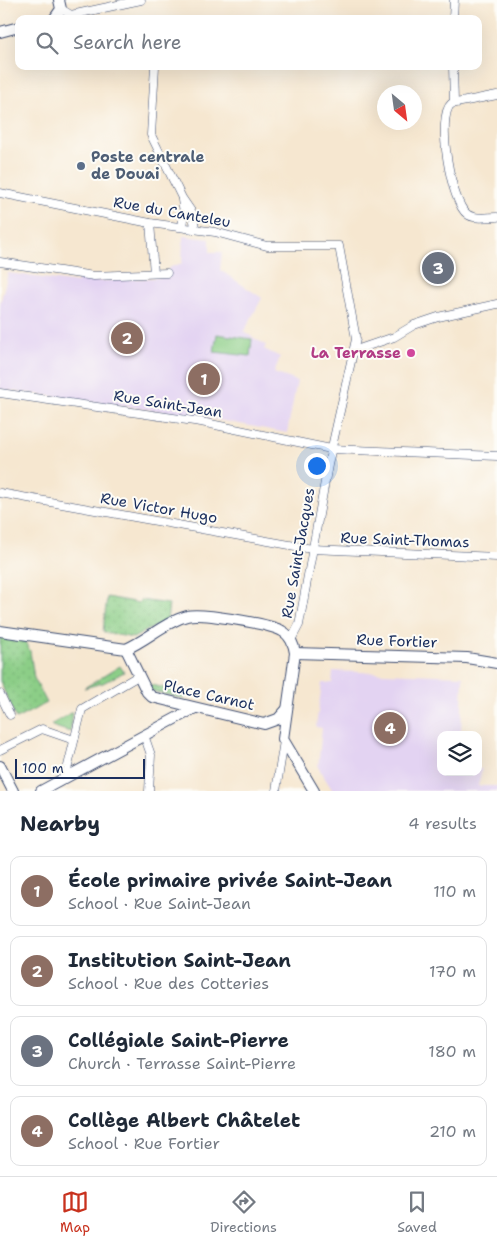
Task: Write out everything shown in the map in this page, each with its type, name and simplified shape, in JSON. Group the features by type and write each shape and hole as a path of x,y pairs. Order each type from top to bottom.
{"street":[{"path":"95,0 97,10"},
{"path":"60,4 71,15 141,0"},
{"path":"453,15 454,0"},
{"path":"0,36 10,29"},
{"path":"155,70 151,135 182,198 193,214 195,228"},
{"path":"453,70 454,103"},
{"path":"497,95 454,103 446,109 444,122 447,163 464,212 472,217 497,217"},
{"name":"Rue du Canteleu","path":"0,193 150,223 195,228 268,246 339,246"},
{"path":"182,198 184,212 182,227"},
{"path":"150,223 154,273"},
{"name":"Rue Saint-Jacques","path":"291,640 298,630 331,449 356,335 339,246"},
{"path":"0,262 94,276 168,273"},
{"path":"353,351 394,337 414,326 438,317 497,304"},
{"name":"Rue Saint-Jean","path":"0,393 202,422 331,449 497,456"},
{"name":"Rue Victor Hugo","path":"0,492 312,549"},
{"name":"Rue Saint-Thomas","path":"312,549 497,557"},
{"path":"0,632 126,649 180,618 194,614 208,615 282,631 291,640 295,653 276,791"},
{"name":"Place Carnot","path":"126,649 138,676 152,697 267,724 280,718 287,708"},
{"name":"Rue Fortier","path":"295,653 467,658 497,663"},
{"path":"62,791 63,779 84,707 138,676"},
{"path":"0,694 10,715"},
{"path":"42,791 195,708"},
{"path":"0,750 42,729 74,740"},
{"path":"144,735 151,755 149,791"},
{"path":"284,741 314,791"},
{"path":"0,766 14,791"}],"shaded area":[{"path":"183,236 210,239 210,252 222,252 220,270 262,298 244,332 266,345 264,349 280,357 274,373 297,381 287,433 203,417 0,389 0,304 8,273 77,283 78,278 99,281 169,277 168,268 182,263"},
{"path":"333,671 463,676 461,731 437,731 437,776 480,776 478,786 497,786 497,791 333,791 318,767 322,728 316,727 322,683 332,683"}],"green space":[{"path":"217,334 252,339 250,356 214,352"},
{"path":"107,597 139,603 140,600 169,604 167,620 133,638 103,632"},
{"path":"0,635 23,638 30,651 34,678 47,703 16,719 0,681"},
{"path":"120,666 124,672 103,683 84,688"},
{"path":"152,685 186,693 184,699 149,690 148,686"},
{"path":"73,712 70,732 52,726 52,724"}],"place":[{"name":"Poste centrale de Douai","path":"81,166"},
{"name":"Collégiale Saint-Pierre","path":"438,268"},
{"name":"Institution Saint-Jean","path":"127,338"},
{"name":"La Terrasse","path":"411,353"},
{"name":"École primaire privée Saint-Jean","path":"204,379"},
{"name":"Collège Albert Châtelet","path":"390,728"}]}
